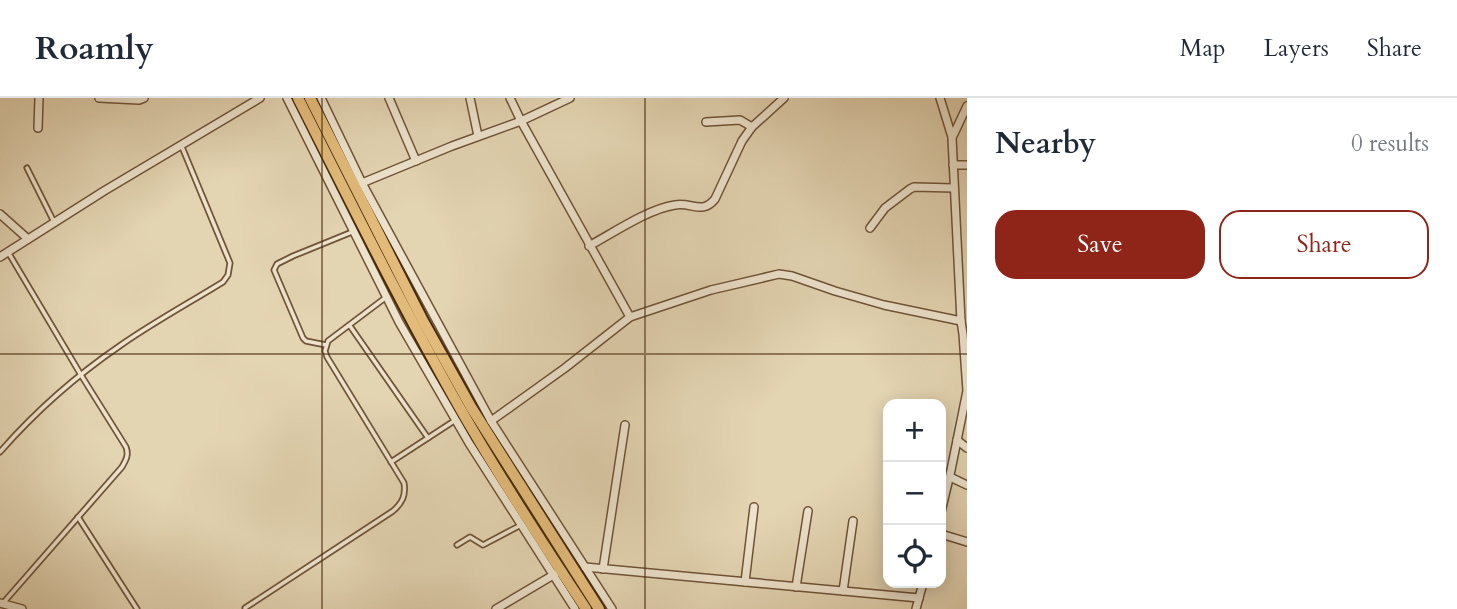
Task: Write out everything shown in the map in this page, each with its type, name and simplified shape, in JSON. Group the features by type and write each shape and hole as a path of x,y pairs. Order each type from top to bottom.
{"highway":[{"path":"298,98 402,302 462,411 586,609"},
{"path":"310,98 423,321 562,570 599,609"}],"street":[{"path":"38,128 39,98"},
{"path":"99,98 144,98"},
{"path":"0,257 260,98"},
{"path":"287,98 399,322 522,525 562,570 575,609"},
{"path":"321,98 362,183 491,421 612,609"},
{"path":"389,98 416,161"},
{"path":"470,98 478,136"},
{"path":"510,98 589,246 631,317"},
{"path":"362,183 521,121 570,98"},
{"path":"589,246 643,216 673,205 685,204 704,208 710,205 742,141 752,127 784,98"},
{"path":"940,98 952,138 961,321 967,379 967,391 946,493"},
{"path":"952,138 967,106"},
{"path":"706,121 740,120 752,127"},
{"path":"953,165 967,165"},
{"path":"870,228 885,208 914,187 954,188"},
{"path":"0,214 28,239"},
{"path":"491,421 631,317 711,290 779,274 884,305 961,321"},
{"path":"603,569 625,425"},
{"path":"957,440 967,448"},
{"path":"950,477 967,485"},
{"path":"745,582 754,507"},
{"path":"796,587 808,511"},
{"path":"843,591 853,521"},
{"path":"946,536 967,542"},
{"path":"496,609 562,570 585,567 919,598"},
{"path":"916,609 922,588"},
{"path":"4,605 22,609"}],"lane":[{"path":"0,452 18,431 81,375 121,345 223,282 229,275 230,263 181,145"},
{"path":"27,168 54,222"},
{"path":"326,345 303,338 274,270 277,264 293,256 354,231"},
{"path":"4,605 77,516 122,467 128,452 8,251"},
{"path":"245,608 401,505 404,483 325,351 328,341 387,297"},
{"path":"350,326 428,438"},
{"path":"391,463 456,420"},
{"path":"77,516 138,609"},
{"path":"457,545 470,537 483,545 522,525"}]}
